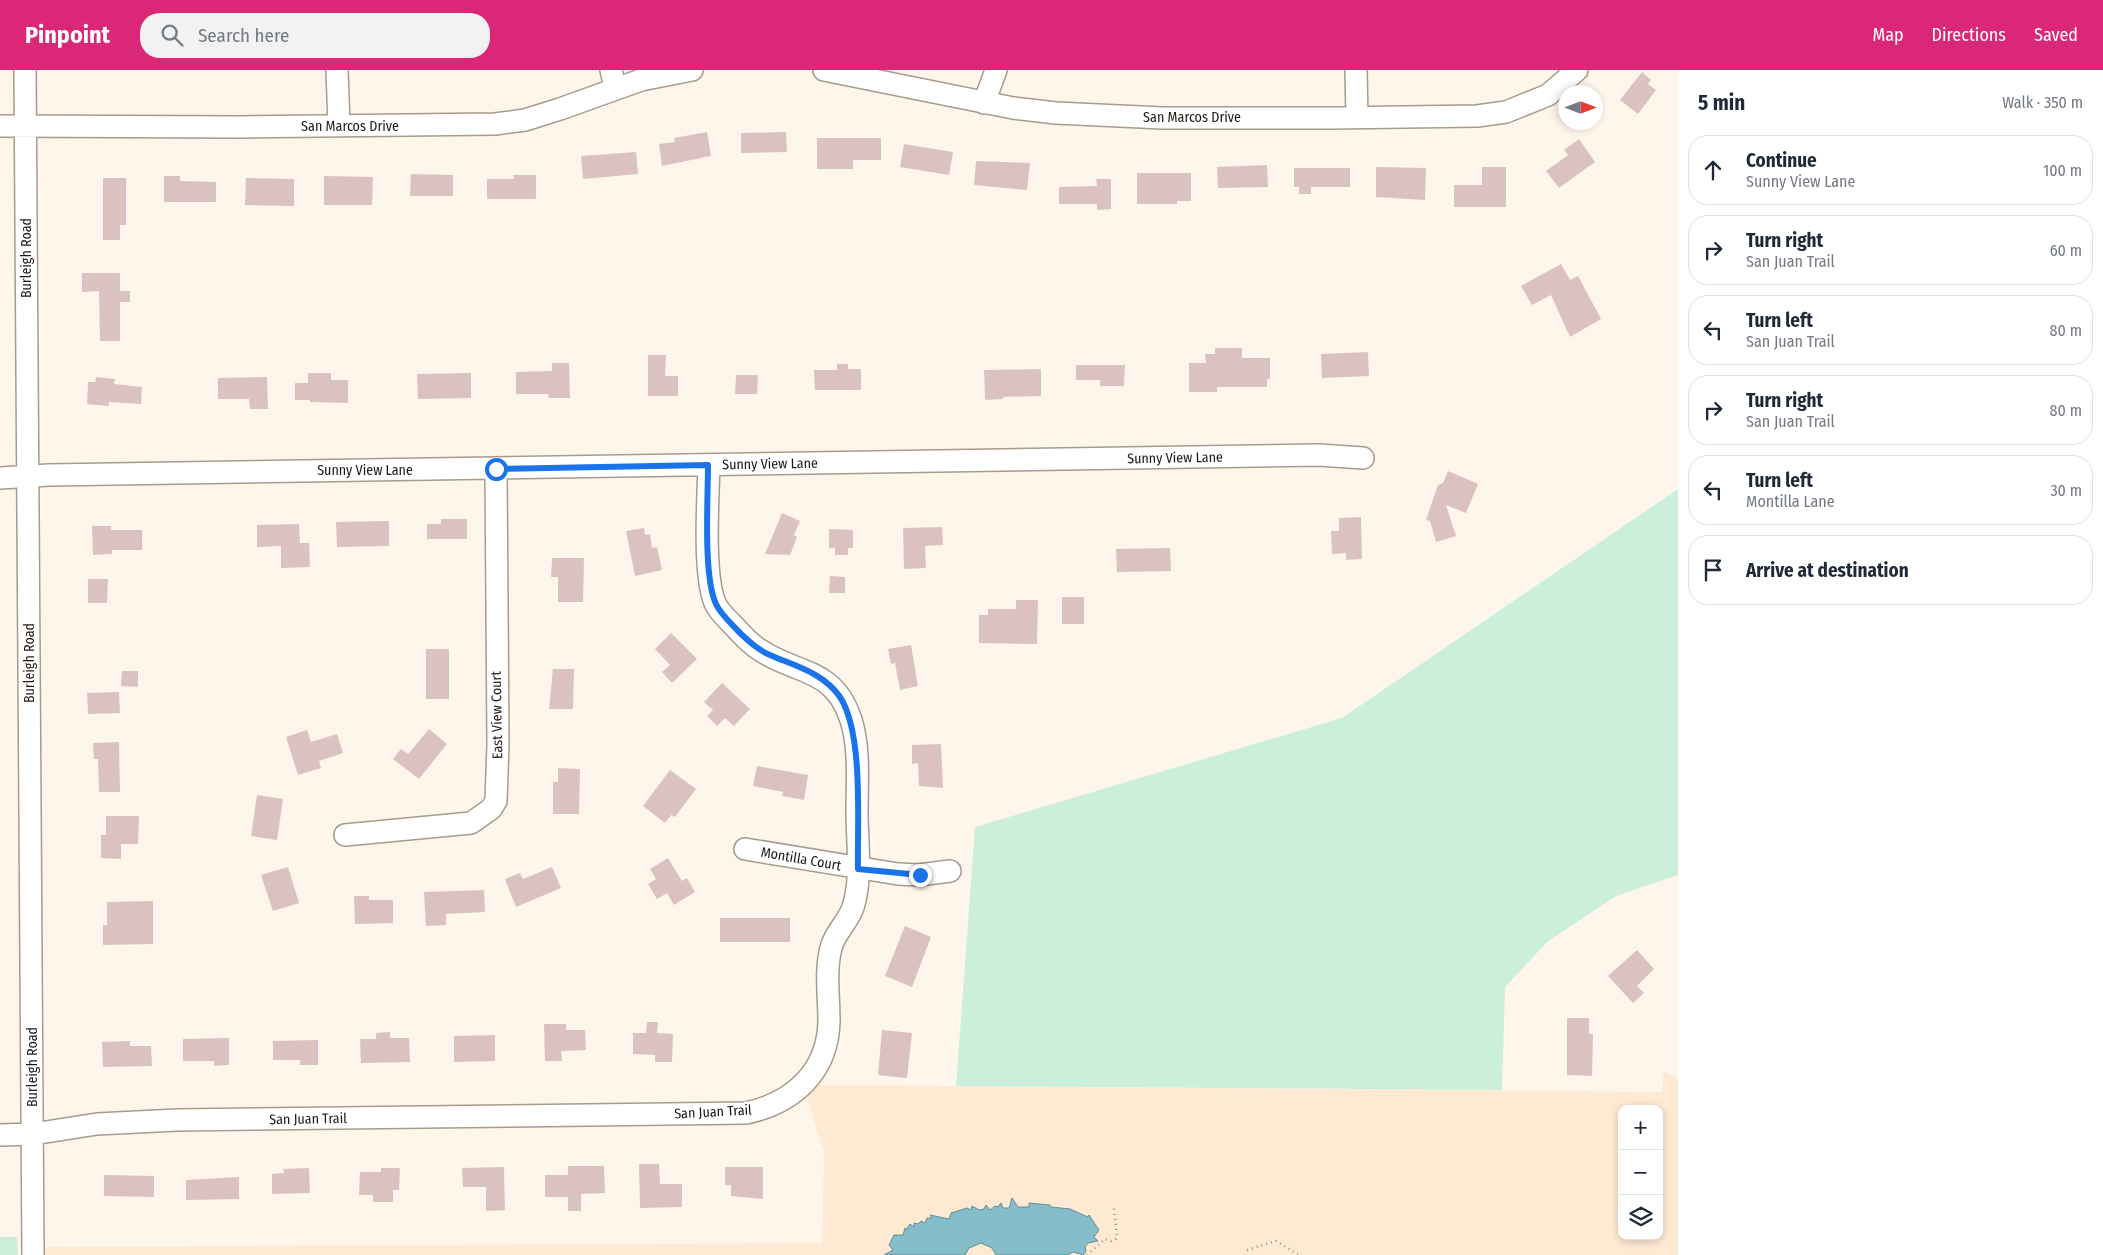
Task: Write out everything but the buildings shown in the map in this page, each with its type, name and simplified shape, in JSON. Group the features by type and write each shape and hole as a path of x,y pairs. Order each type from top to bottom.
{"street":[{"name":"Burleigh Road","path":"25,70 33,1255"},
{"path":"336,70 339,125"},
{"name":"San Marcos Drive","path":"0,126 53,128 495,124 526,120 560,109 613,79 692,70"},
{"name":"San Marcos Drive","path":"824,70 984,103 1056,113 1105,116 1357,117 1477,116 1506,112 1548,95 1577,70"},
{"path":"984,103 996,70"},
{"path":"1356,70 1357,117"},
{"name":"Sunny View Lane","path":"0,478 49,474 496,469 1319,455 1363,458"},
{"name":"San Juan Trail","path":"0,1135 33,1134 97,1124 177,1120 746,1113 759,1110 792,1095 814,1070 821,1056 829,1024 830,952 834,940 854,905 858,869 856,754 851,720 840,697 813,673 760,651 721,613 715,603 709,582 708,465"},
{"name":"East View Court","path":"345,835 470,824 491,809 496,801 498,754 496,469"},
{"name":"Montilla Court","path":"745,849 858,869 920,875 950,871"}],"path":[{"path":"1087,1255 1105,1239 1111,1241 1116,1238 1118,1233 1114,1222 1114,1206"},
{"path":"1247,1250 1276,1241 1299,1255"}],"shaded area":[{"path":"1664,1071 1678,1079 1678,1255 41,1255 41,1247 822,1243 824,1152 806,1095 819,1085 1662,1092"}],"green space":[{"path":"1678,489 1678,875 1616,896 1547,942 1505,987 1502,1090 956,1086 975,827 1342,718"},
{"path":"0,1237 17,1237 18,1255 0,1255"}],"water":[{"path":"1012,1198 1018,1207 1029,1207 1029,1203 1050,1205 1051,1207 1070,1209 1088,1217 1089,1215 1099,1230 1094,1237 1098,1241 1088,1243 1085,1247 1086,1252 1083,1255 1074,1252 1067,1255 996,1255 992,1248 981,1243 969,1248 965,1255 884,1255 893,1250 889,1245 894,1235 903,1235 905,1228 907,1229 910,1224 914,1227 914,1223 918,1224 921,1221 925,1223 927,1218 932,1218 930,1215 949,1219 951,1213 967,1208 971,1210 972,1206 979,1210 984,1209 986,1205 990,1210 995,1206 998,1207 1001,1203 1003,1208 1009,1208"}],"route":[{"path":"496,469 708,465 709,582 715,603 721,613 752,645 768,655 813,673 832,688 847,709 854,732 856,754 858,869 920,875"}]}
